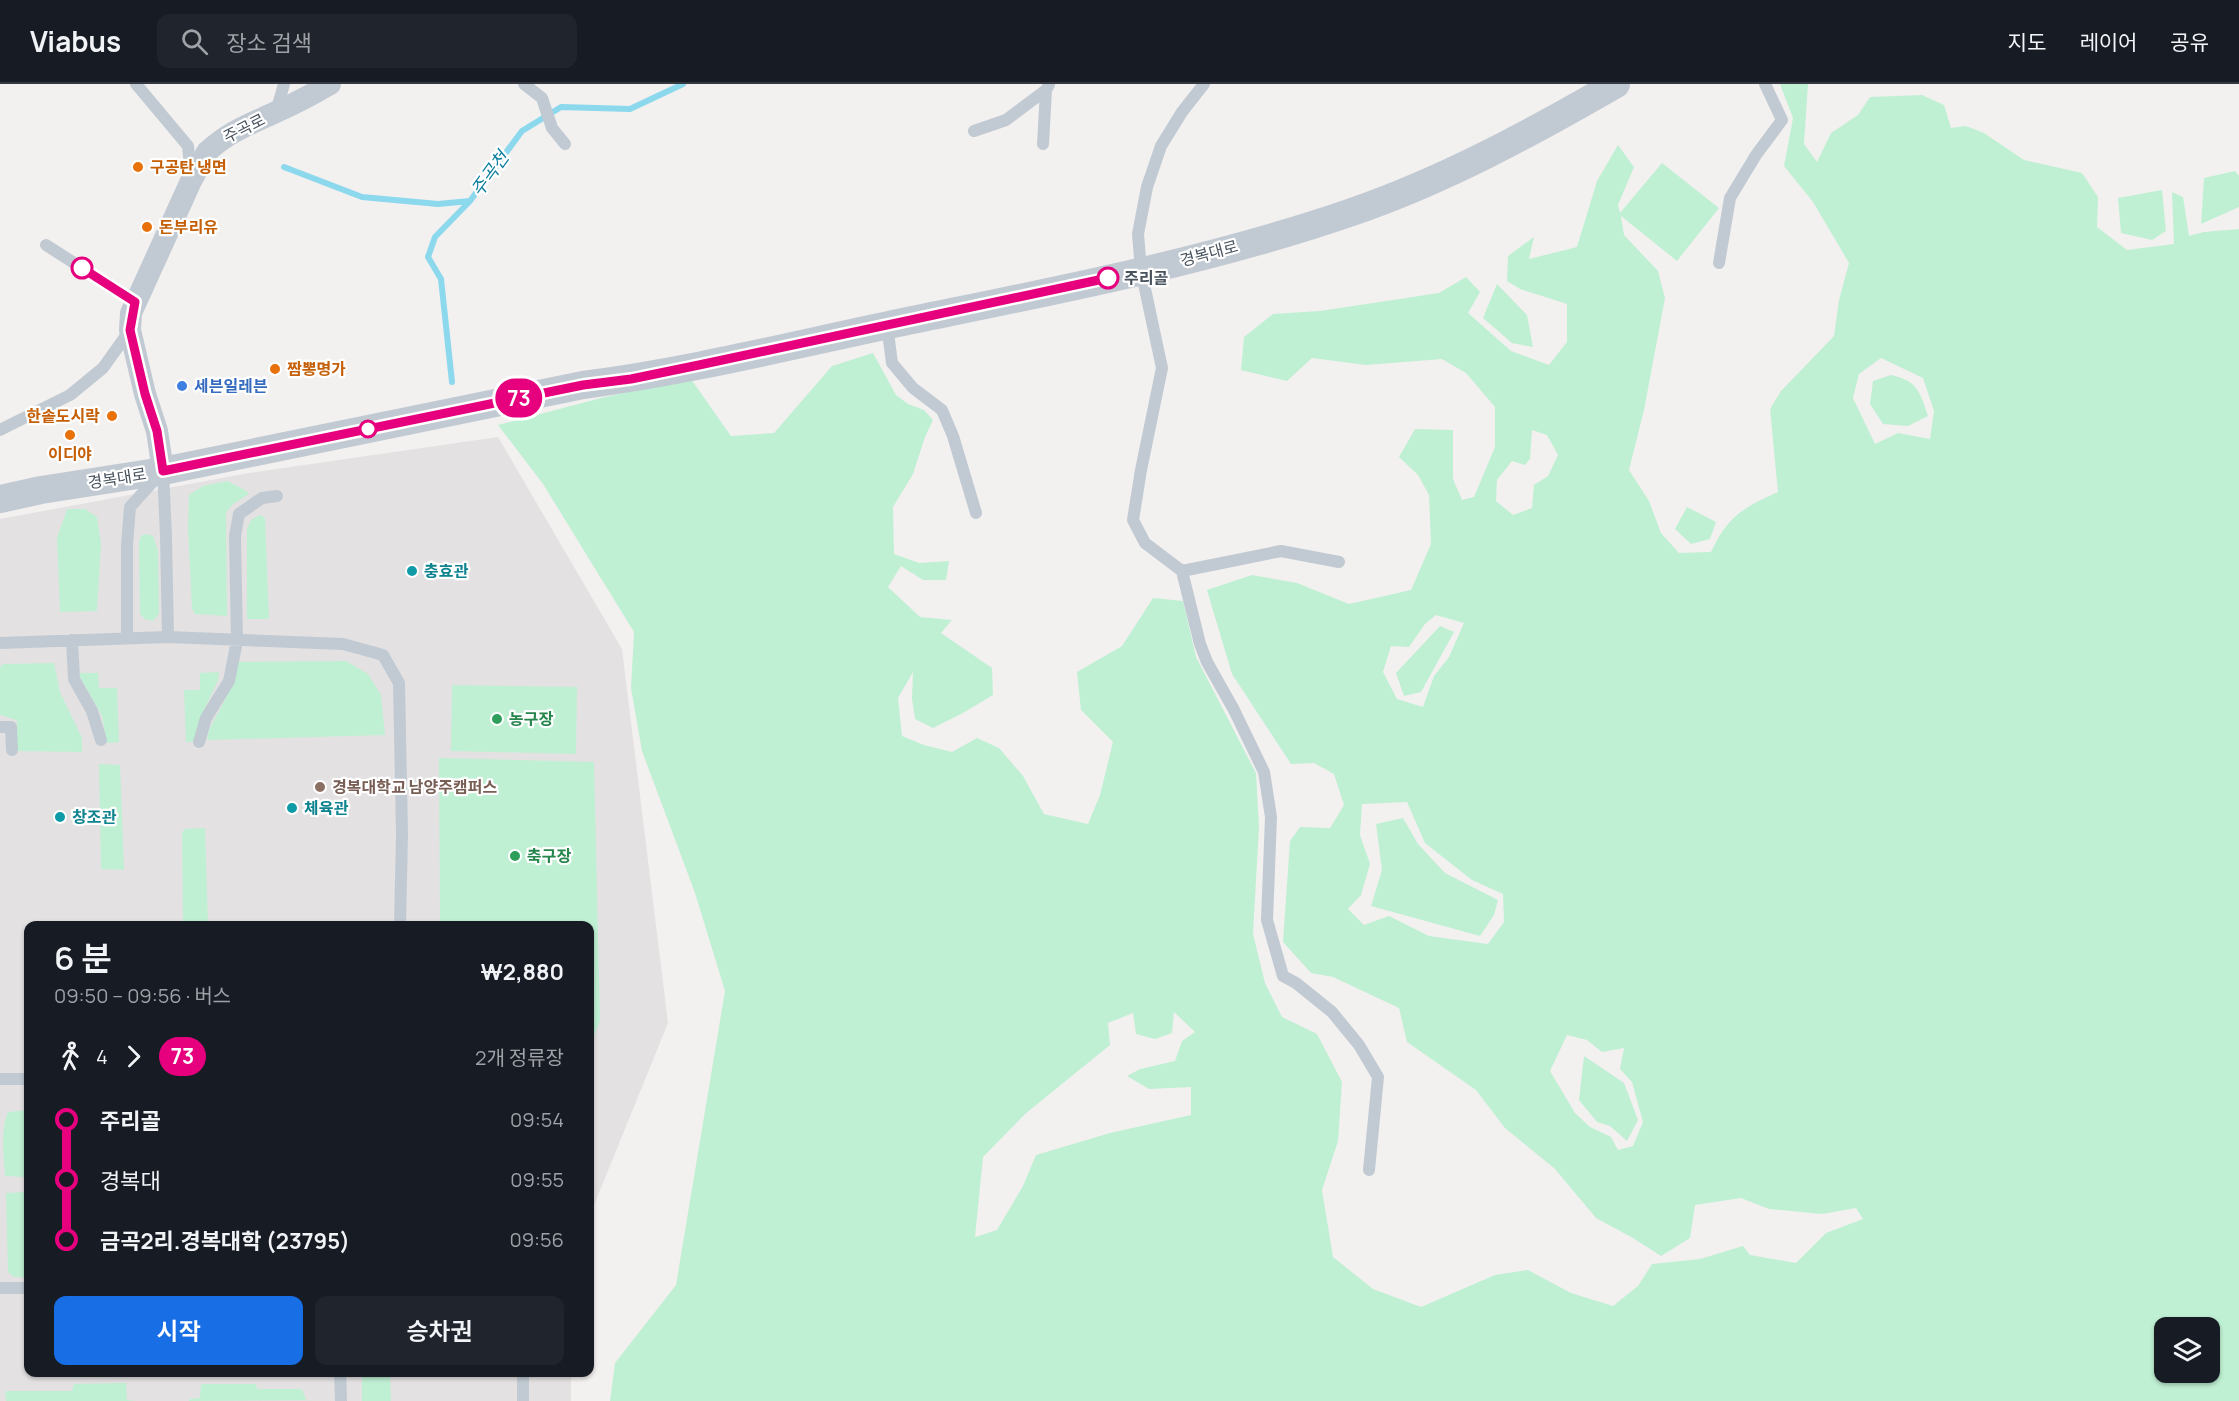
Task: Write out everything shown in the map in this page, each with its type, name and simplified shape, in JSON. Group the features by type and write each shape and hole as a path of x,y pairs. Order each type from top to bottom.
{"street":[{"name":"주곡로","path":"163,471 157,431 145,394 130,330 135,302 191,181 207,152 217,142 245,124 276,112 330,84"},
{"name":"경복대로","path":"0,499 41,490 163,471 583,385 631,379 1205,255 1342,215 1421,185 1511,143 1616,84"}],"lane":[{"path":"136,84 188,146 191,181"},
{"path":"276,112 284,84"},
{"path":"524,84 542,98 552,128 566,144"},
{"path":"1204,84 1182,112 1161,146 1147,188 1137,234 1141,270 1162,368 1141,470 1134,520 1145,543 1182,571 1200,644 1207,662 1234,710 1264,772 1271,817 1267,920 1283,976 1296,983 1332,1012 1359,1045 1378,1077 1369,1170"},
{"path":"1719,263 1730,198 1756,155 1782,120 1765,84"},
{"path":"974,131 1006,120 1048,87"},
{"path":"1043,144 1048,87"},
{"path":"46,245 135,302"},
{"path":"887,325 892,363 913,388 942,410 953,436 976,513"},
{"path":"0,430 70,395 103,368 130,330"},
{"path":"163,471 168,637"},
{"path":"127,637 127,545 130,507 163,471"},
{"path":"199,742 206,718 229,681 237,641 235,536 239,514 262,498 277,496"},
{"path":"1182,571 1281,551 1339,562"},
{"path":"0,643 168,637 343,644 383,655 399,683 402,834 400,921"},
{"path":"72,640 74,679 93,711 101,740"},
{"path":"0,726 12,727 12,750"},
{"path":"0,1079 24,1079"},
{"path":"0,1288 24,1288"},
{"path":"340,1377 340,1401"},
{"path":"523,1377 523,1401"}],"shaded area":[{"name":"경복대학교 남양주캠퍼스","path":"498,437 622,649 668,1023 594,1205 594,921 24,921 24,1377 571,1377 571,1401 0,1401 0,519 249,473"}],"green space":[{"path":"1780,84 1808,84 1804,144 1817,162 1831,133 1858,115 1870,97 1922,95 1944,105 1951,128 1966,126 1984,133 2024,160 2082,173 2098,197 2097,227 2127,250 2174,244 2172,192 2183,197 2189,236 2204,232 2239,229 2239,1401 610,1401 615,1363 676,1285 725,991 695,893 642,751 631,688 634,632 543,484 498,425 605,397 691,379 731,436 774,433 832,366 873,353 896,395 908,404 924,410 933,420 913,474 893,507 894,554 919,563 949,561 946,580 923,580 901,566 888,587 920,617 952,620 941,633 992,668 993,695 933,728 915,719 912,699 913,672 898,698 902,736 924,745 952,752 977,738 999,748 1023,776 1044,814 1088,824 1100,795 1113,742 1081,710 1077,672 1122,646 1153,598 1183,601 1196,657 1256,773 1259,826 1253,934 1265,983 1282,1017 1317,1034 1342,1082 1338,1141 1322,1190 1333,1257 1373,1289 1421,1307 1495,1275 1528,1270 1571,1293 1613,1306 1638,1286 1652,1264 1700,1259 1743,1246 1750,1255 1796,1263 1826,1233 1863,1219 1856,1208 1822,1214 1769,1209 1741,1198 1695,1205 1690,1238 1661,1256 1596,1218 1555,1169 1505,1128 1476,1090 1407,1042 1399,1008 1333,977 1311,973 1283,942 1290,841 1300,827 1330,828 1344,805 1334,774 1314,763 1291,764 1232,674 1207,590 1252,575 1297,583 1349,604 1411,590 1431,544 1429,495 1418,475 1399,457 1415,429 1453,430 1453,479 1462,500 1474,497 1495,447 1495,407 1466,373 1442,359 1366,365 1312,358 1287,381 1241,370 1244,337 1273,314 1320,311 1439,293 1466,277 1480,292 1468,313 1511,351 1549,365 1567,342 1567,304 1520,289 1507,281 1508,256 1534,237 1529,259 1577,247 1597,181 1618,145 1634,167 1618,205 1620,213 1662,163 1719,208 1677,261 1621,216 1624,235 1658,271 1665,298 1644,410 1629,470 1649,501 1661,533 1679,553 1711,552 1723,530 1738,514 1778,492 1770,409 1781,391 1834,336 1839,300 1849,263 1813,202 1784,166 1793,118","holes":["1881,358 1923,378 1934,411 1930,439 1898,433 1875,444 1853,398 1859,374","1532,430 1547,435 1558,455 1548,476 1534,485 1532,508 1513,515 1496,501 1497,480 1512,461 1525,465 1530,459","1436,615 1464,623 1449,657 1434,676 1423,707 1397,699 1383,672 1391,646 1409,647 1425,624","1407,802 1425,843 1472,880 1503,894 1504,922 1488,944 1429,936 1389,916 1364,925 1348,909 1361,895 1370,864 1360,835 1362,804","1174,1012 1195,1032 1182,1041 1175,1061 1140,1069 1127,1076 1149,1089 1191,1087 1191,1115 1110,1133 1036,1155 1023,1186 997,1230 975,1237 983,1157 1025,1114 1110,1045 1108,1023 1133,1013 1136,1034 1155,1039 1172,1033","1567,1035 1587,1040 1602,1052 1624,1048 1620,1069 1632,1082 1643,1122 1633,1146 1618,1150 1611,1137 1590,1127 1575,1113 1550,1071"]},
{"path":"2235,171 2239,176 2239,207 2201,224 2204,178"},
{"path":"2162,190 2166,231 2152,240 2121,233 2118,198"},
{"path":"1497,284 1527,315 1533,347 1512,343 1483,318"},
{"path":"1891,375 1907,381 1917,389 1928,416 1908,426 1883,424 1870,404 1873,381"},
{"path":"227,481 249,494 233,504 226,512 227,616 195,614 192,609 188,529 189,495 203,486"},
{"path":"1687,507 1716,522 1710,539 1691,544 1675,529"},
{"path":"67,509 85,509 97,517 101,544 97,611 60,612 57,538"},
{"path":"260,515 265,518 269,619 247,619 247,529 251,520"},
{"path":"146,534 153,536 158,551 159,614 153,621 145,619 140,614 139,542 141,536"},
{"path":"1440,626 1454,632 1421,692 1404,696 1396,673"},
{"path":"346,661 368,674 381,695 385,735 207,740 209,730 231,688 237,662"},
{"path":"54,663 60,692 82,738 82,752 17,751 17,720 0,715 0,667 3,664"},
{"path":"219,672 218,680 199,721 194,742 186,742 184,690 200,690 200,673"},
{"path":"78,673 98,673 99,688 117,688 119,742 107,743 102,716"},
{"name":"농구장","path":"452,685 577,687 576,754 451,751"},
{"name":"축구장","path":"439,758 594,762 600,1021 594,1036 594,921 440,921"},
{"path":"99,764 120,765 124,870 101,869"},
{"path":"1403,818 1418,844 1445,873 1498,900 1494,915 1480,936 1371,906 1382,870 1376,824"},
{"path":"205,828 208,921 183,921 182,833 185,829"},
{"path":"1584,1056 1624,1083 1638,1120 1627,1141 1610,1126 1597,1122 1579,1100"},
{"path":"24,1110 24,1177 5,1176 3,1136 8,1112"},
{"path":"24,1192 24,1277 14,1277 8,1272 6,1193"},
{"path":"362,1377 390,1377 391,1401 362,1401"},
{"path":"126,1383 127,1400 137,1401 6,1401 5,1391 72,1391 74,1384"},
{"path":"201,1384 256,1384 257,1389 302,1389 306,1400 324,1400 189,1401 189,1399 200,1398"}],"waterway":[{"name":"주곡천","path":"284,167 362,197 438,204 470,201 522,131 561,107 630,109 683,84"},
{"path":"452,382 441,279 428,257 435,237 470,201"}],"bus line":[{"name":"73","path":"82,268 135,302 130,330 145,394 157,431 163,471 583,385 631,379 818,341 1108,278"}],"place":[{"name":"구공탄 냉면","path":"138,167"},
{"name":"돈부리유","path":"147,227"},
{"name":"주리골","path":"1108,278"},
{"name":"짬뽕명가","path":"275,369"},
{"name":"세븐일레븐","path":"182,386"},
{"name":"한솥도시락","path":"112,416"},
{"name":"이디야","path":"70,435"},
{"name":"충효관","path":"412,571"},
{"name":"농구장","path":"497,719"},
{"name":"경복대학교 남양주캠퍼스","path":"320,787"},
{"name":"체육관","path":"292,808"},
{"name":"창조관","path":"60,817"},
{"name":"축구장","path":"515,856"}]}
